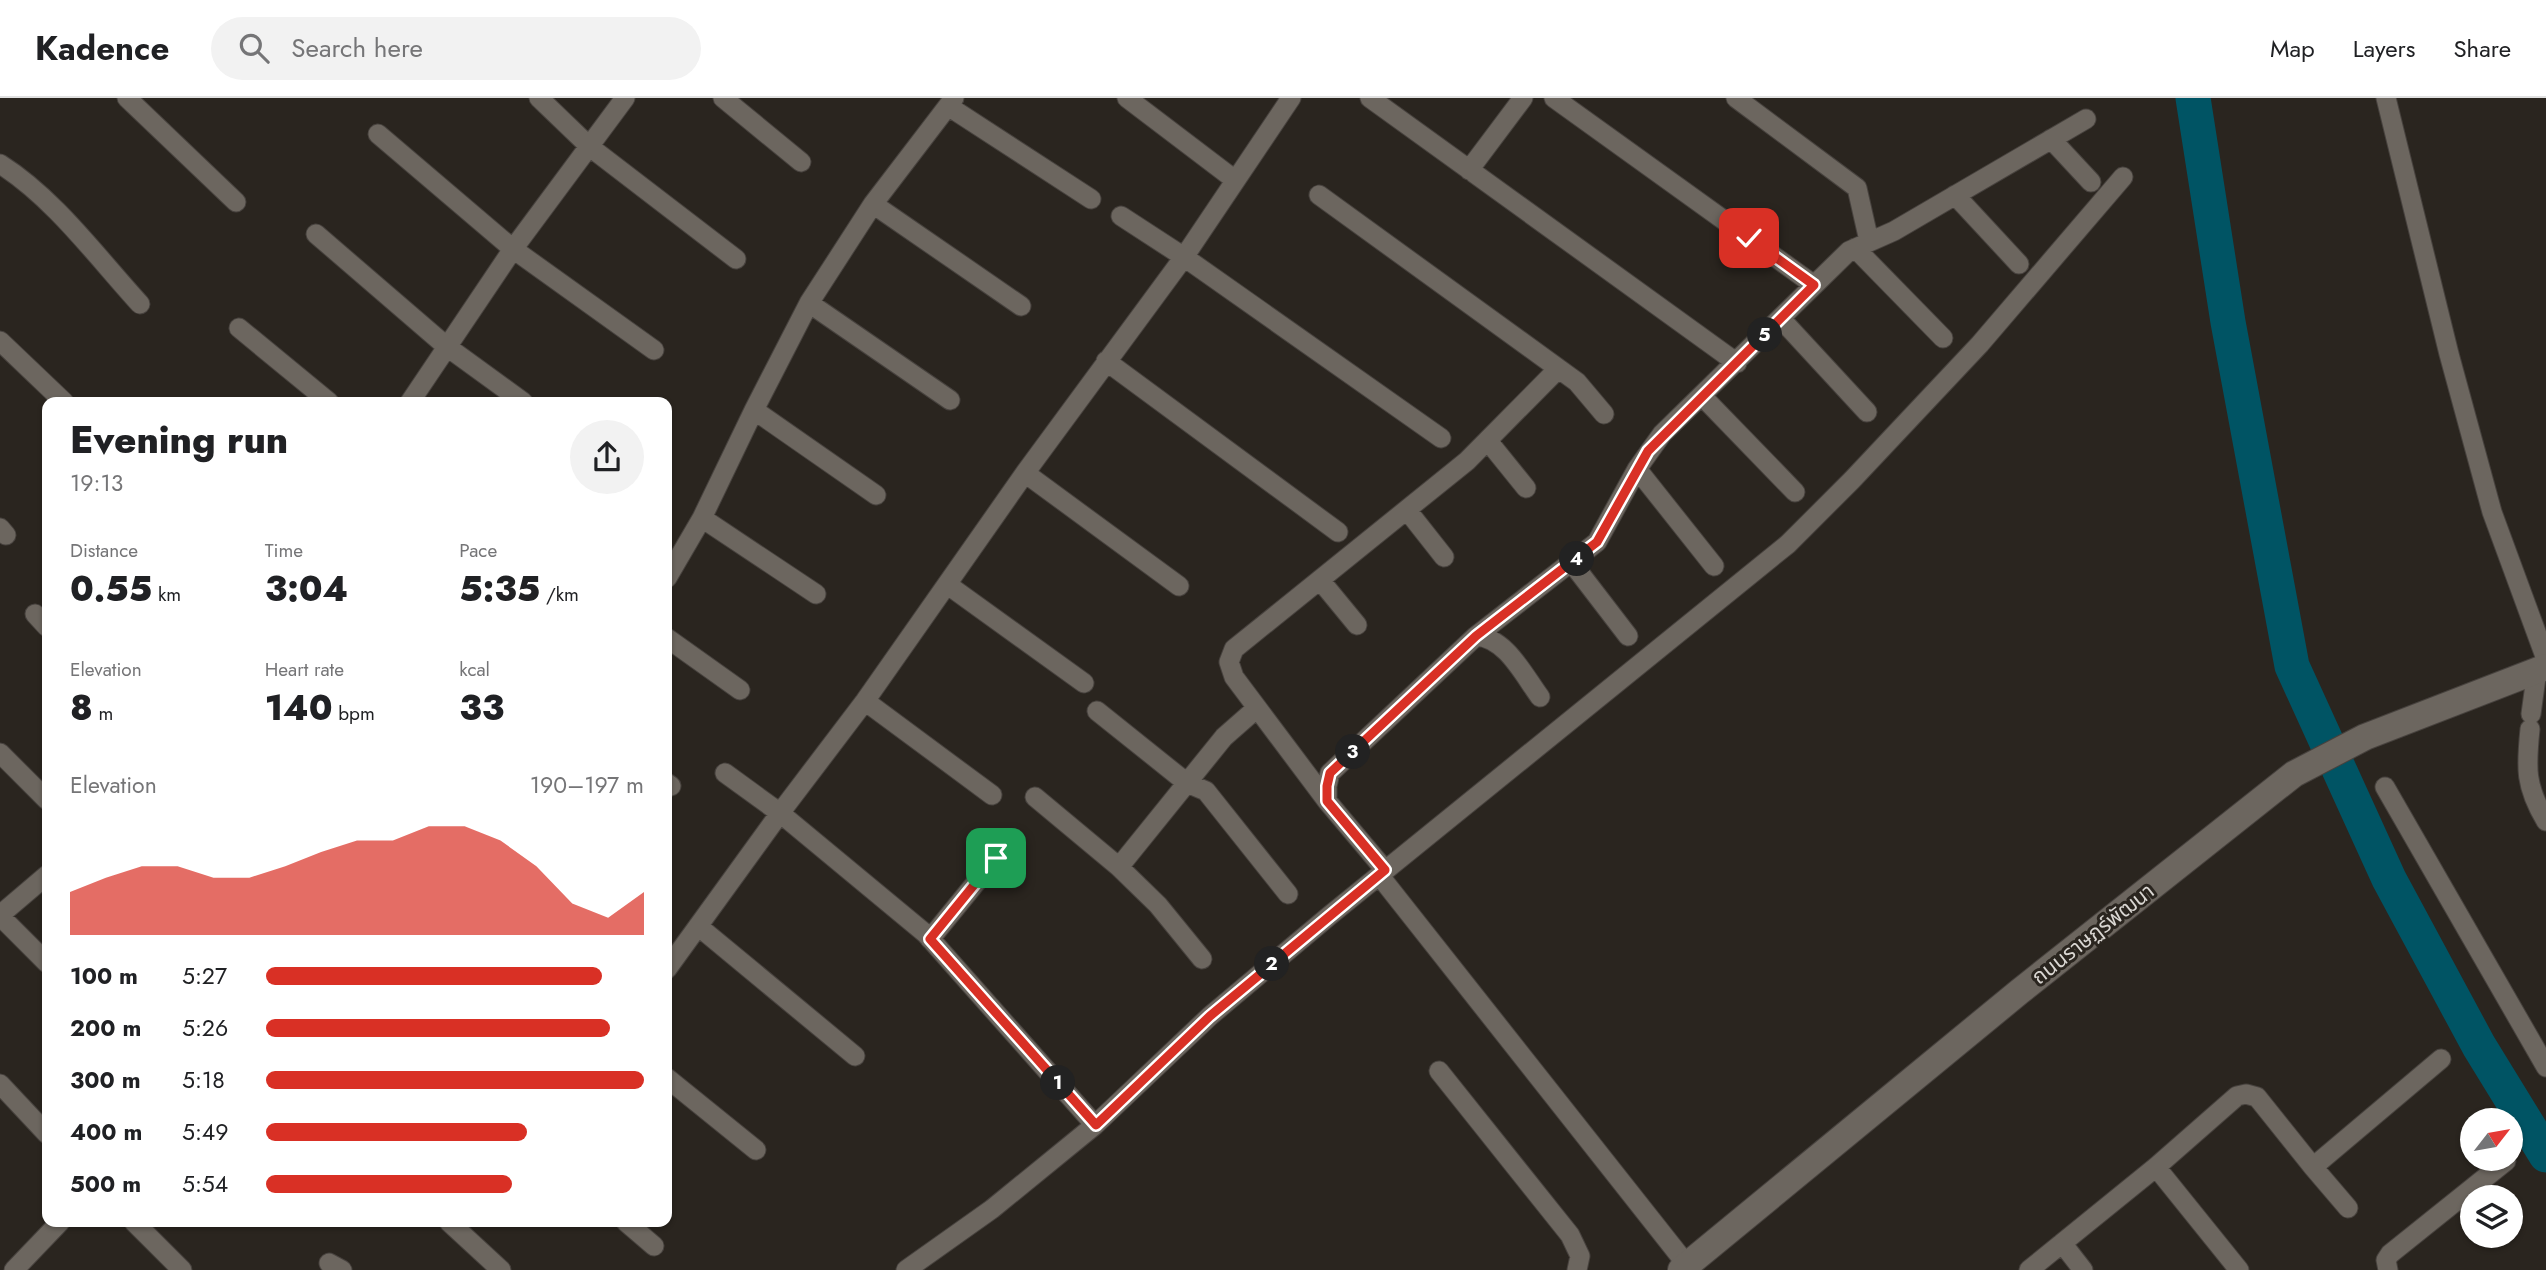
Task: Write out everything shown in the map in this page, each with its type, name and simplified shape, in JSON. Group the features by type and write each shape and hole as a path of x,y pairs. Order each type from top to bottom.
{"street":[{"path":"127,98 236,202"},
{"path":"539,98 590,147 736,258"},
{"path":"413,397 513,249 625,98"},
{"path":"723,98 801,162"},
{"path":"1127,98 1235,180"},
{"path":"675,941 698,926 865,701 1025,473 1184,257 1291,98"},
{"path":"1370,98 1737,363"},
{"path":"1469,170 1523,98"},
{"path":"1554,98 1814,285"},
{"path":"1736,98 1857,188 1862,245 1943,338"},
{"path":"2386,98 2449,354 2492,512 2543,666 2530,721 2527,775 2538,808 2546,821"},
{"path":"672,569 702,518 809,303 873,204 951,102 1091,199"},
{"path":"1327,801 1330,773 1476,636 1597,542 1637,468 1662,434 1849,251 1894,231 2086,119"},
{"path":"378,134 513,249 654,351"},
{"path":"2051,139 2091,182"},
{"path":"0,164 20,177 45,200 140,304"},
{"path":"906,1270 992,1209 1096,1125 1210,1016 1788,544 1980,344 2123,177"},
{"path":"1319,195 1577,382 1604,414"},
{"path":"1955,195 2019,264"},
{"path":"873,204 1021,306"},
{"path":"1121,216 1184,257 1441,438"},
{"path":"316,234 446,346 516,397"},
{"path":"809,303 950,400"},
{"path":"1781,319 1867,412"},
{"path":"239,328 323,397"},
{"path":"0,341 59,397"},
{"path":"1106,361 1338,532"},
{"path":"1558,369 1467,461 1234,649 1229,662 1234,677 1257,708 1684,1267"},
{"path":"1702,396 1794,492"},
{"path":"754,410 876,495"},
{"path":"1488,441 1526,488"},
{"path":"1637,468 1714,566"},
{"path":"1025,473 1179,586"},
{"path":"1407,510 1444,557"},
{"path":"702,518 816,594"},
{"path":"1572,563 1628,636"},
{"path":"1320,580 1357,625"},
{"path":"948,584 1084,683"},
{"path":"1476,636 1489,636 1502,645 1540,697"},
{"path":"672,642 740,690"},
{"name":"ถนนราษฏร์พัฒนา","path":"1684,1267 2019,992 2294,774 2365,737 2543,666"},
{"path":"865,701 992,795"},
{"path":"1119,867 1224,737 1257,708"},
{"path":"1097,711 1186,783 1206,792 1288,894"},
{"path":"0,753 42,795"},
{"path":"725,773 780,813 930,939 1096,1125"},
{"path":"2385,787 2546,1068"},
{"path":"1035,797 1119,867 1158,905 1202,959"},
{"path":"930,939 996,858"},
{"path":"42,879 0,916 42,958"},
{"path":"698,926 855,1056"},
{"path":"2313,1167 2441,1059"},
{"path":"1439,1071 1570,1235 1580,1256 1577,1270"},
{"path":"672,1082 756,1150"},
{"path":"0,1084 42,1129"},
{"path":"2029,1270 2156,1167 2237,1096 2246,1094 2257,1097 2348,1208"},
{"path":"2156,1167 2239,1270"},
{"path":"2388,1270 2386,1260 2390,1254 2494,1171"},
{"path":"0,1258 12,1270 55,1227"},
{"path":"139,1227 182,1270"},
{"path":"454,1227 492,1267"},
{"path":"632,1227 654,1246"},
{"path":"2062,1243 2083,1270"}],"waterway":[{"path":"2193,98 2228,322 2292,666 2389,879 2479,1046 2546,1155"}],"route":[{"path":"996,858 930,939 1096,1125 1210,1016 1385,870 1327,801 1330,773 1476,636 1597,542 1637,468 1662,434 1814,285 1749,238"}]}
